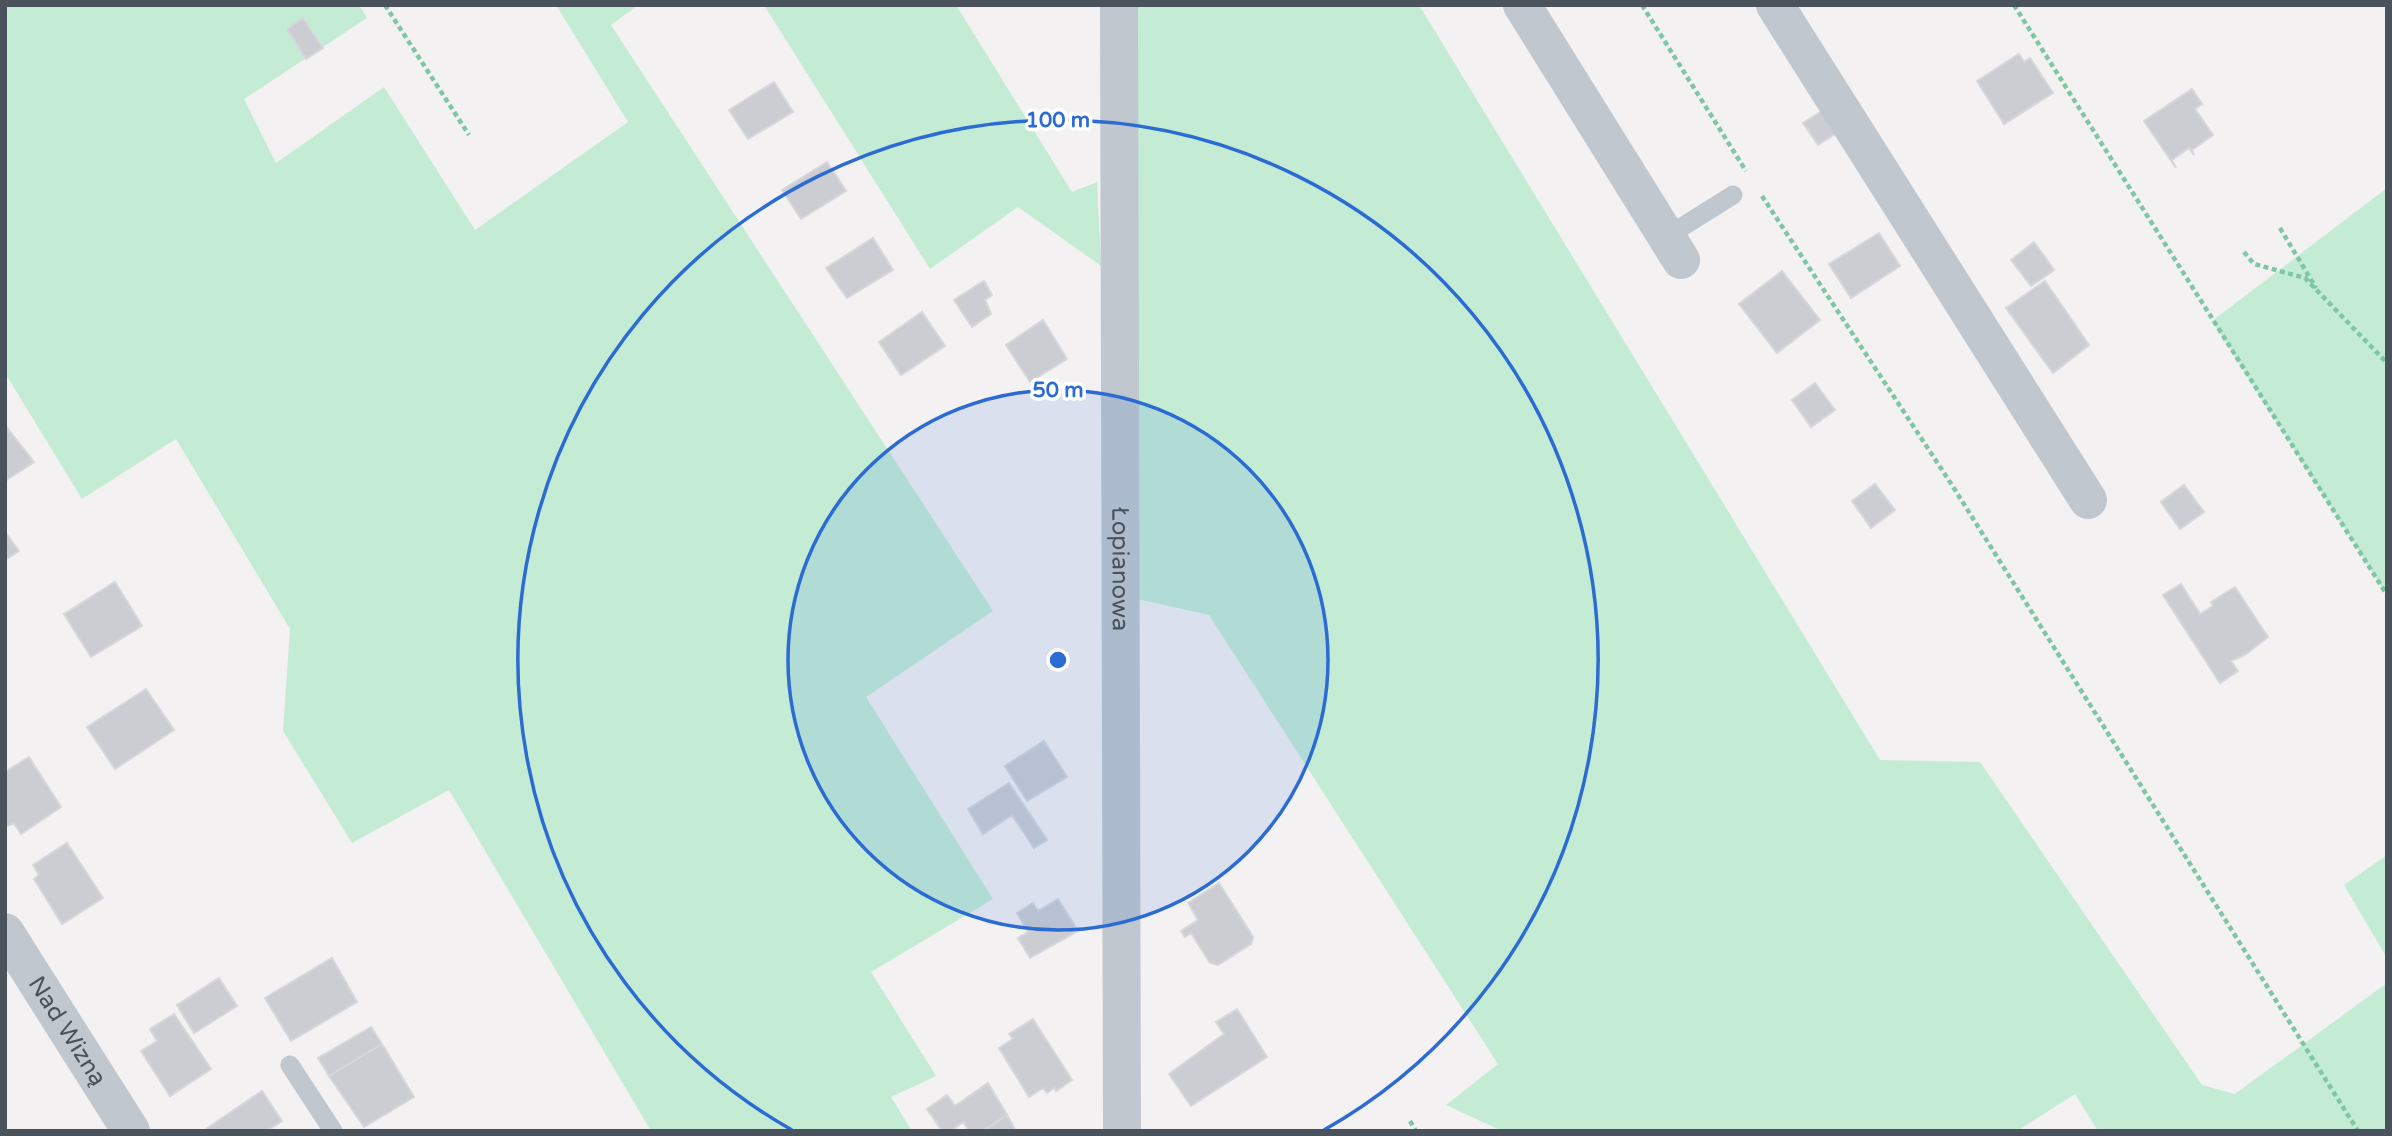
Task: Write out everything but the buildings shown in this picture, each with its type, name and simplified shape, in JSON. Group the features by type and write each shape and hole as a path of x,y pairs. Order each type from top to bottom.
{"street":[{"name":"Łopianowa","path":"1119,5 1122,1131"},
{"path":"1522,5 1674,248"},
{"path":"1774,5 2088,500"},
{"name":"Nad Wizną","path":"5,932 131,1131"}],"lane":[{"path":"1674,248 1733,195"},
{"path":"290,1065 333,1131"}],"path":[{"path":"386,5 469,135"},
{"path":"1642,5 1751,178"},
{"path":"2014,5 2387,595"},
{"path":"1758,189 1950,482 2358,1131"},
{"path":"2280,228 2308,269 2318,292"},
{"path":"2244,252 2254,264 2305,278 2387,363"},
{"path":"1410,1121 1416,1131"}],"green space":[{"path":"5,5 359,5 367,18 244,99 276,163 384,87 475,230 628,122 556,5 638,5 611,25 993,611 866,697 993,899 871,972 936,1076 891,1097 912,1131 651,1131 449,790 352,843 283,731 290,629 176,439 82,499 5,373"},
{"path":"764,5 956,5 1072,192 1097,182 1101,266 1018,207 930,269"},
{"path":"1119,5 1419,5 1880,760 1980,762 2202,1085 2235,1094 2387,983 2387,1131 2098,1131 2075,1094 2017,1131 1502,1131 1446,1105 1498,1064 1209,615 1119,595"},
{"path":"2387,188 2387,595 2212,321"},
{"path":"2387,855 2387,958 2344,885"}]}
